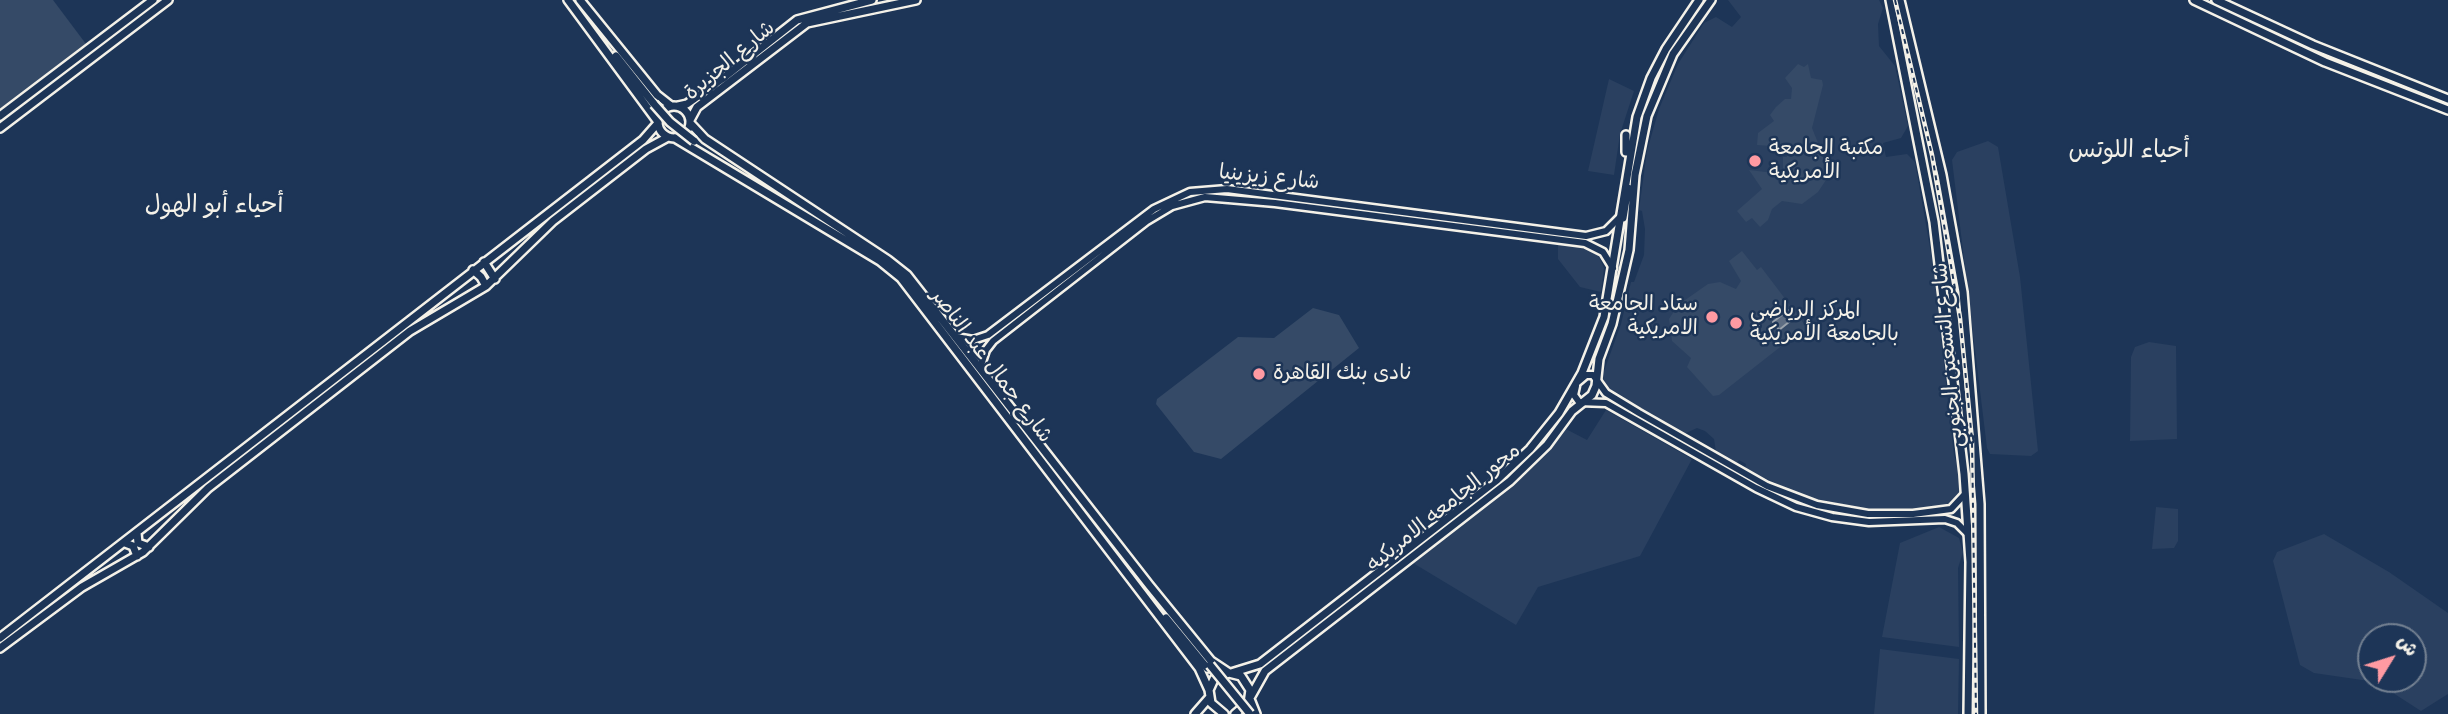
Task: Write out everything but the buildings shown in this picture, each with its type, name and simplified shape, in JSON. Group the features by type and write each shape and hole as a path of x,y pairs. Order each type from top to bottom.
{"main road":[{"path":"65,71 153,0"},
{"path":"0,116 168,0"},
{"path":"580,0 670,122 696,140"},
{"name":"شارع الجزيرة","path":"675,106 689,103 796,25 872,0"},
{"name":"شارع الجزيرة","path":"690,121 696,109 729,85 796,25 916,0"},
{"name":"محور الجامعه الامريكيه","path":"1230,673 1251,669 1511,468 1563,407 1577,383 1604,317 1626,167 1647,82 1674,35 1699,0"},
{"name":"محور الجامعه الامريكيه","path":"1250,697 1259,677 1517,476 1572,411 1594,393 1599,359 1612,324 1628,256 1637,160 1656,90 1679,43 1711,0"},
{"name":"شارع التسعين الجنوبي","path":"1890,0 1934,222 1965,494 1969,536 1968,714"},
{"name":"شارع التسعين الجنوبي","path":"1899,0 1953,225 1963,292 1980,508 1981,714"},
{"path":"2194,0 2410,100 2448,110"},
{"path":"2216,0 2448,99"},
{"path":"570,3 656,103 658,123 672,137 696,140"},
{"path":"2274,27 2280,35 2278,41"},
{"path":"1679,43 1690,37"},
{"path":"1654,71 1662,76"},
{"path":"0,128 58,76"},
{"path":"1647,82 1656,90"},
{"path":"656,103 686,111 696,140"},
{"path":"689,103 696,109"},
{"path":"0,639 650,134 661,113 675,106"},
{"path":"0,648 82,587 149,547 208,488 402,337 486,286 546,227 657,142 686,133 690,121"},
{"path":"650,134 657,142"},
{"path":"1626,135 1628,187 1618,249 1620,256 1628,256"},
{"name":"شارع جمال عبد الناصر","path":"696,140 789,195 899,267 1149,585 1209,668"},
{"name":"شارع جمال عبد الناصر","path":"696,140 786,204 880,261 905,284 1129,576 1209,668"},
{"name":"شارع زيزينيا","path":"986,350 1154,209 1194,195 1227,189 1586,239"},
{"path":"1929,192 1939,204 1946,194"},
{"path":"1934,222 1937,214 1943,212 1953,225"},
{"path":"1586,239 1606,231 1619,218"},
{"name":"شارع زيزينيا","path":"1432,219 1561,230 1586,239"},
{"path":"1520,227 1529,223"},
{"path":"1586,239 1603,252 1613,268"},
{"path":"484,262 495,279"},
{"name":"شارع زيزينيا","path":"977,340 1089,263"},
{"path":"472,270 481,277 486,286"},
{"path":"956,337 977,340 979,348 986,350 980,368"},
{"path":"1587,361 1592,368 1599,359"},
{"path":"1953,521 1868,518 1817,505 1779,491 1606,393 1597,379 1588,374 1577,383 1575,397 1584,402 1603,402 1771,496 1814,513 1851,520 1868,518 1913,514 1951,509 1965,494"},
{"path":"1603,402 1600,397 1606,393"},
{"path":"1563,407 1570,404 1572,411"},
{"path":"1966,508 1980,508"},
{"path":"1951,509 1953,521 1969,536"},
{"path":"1851,520 1855,517 1853,513"},
{"path":"1451,515 1457,523"},
{"path":"137,533 140,544 149,547"},
{"path":"125,543 135,548 137,556"},
{"path":"1333,626 1335,617"},
{"path":"1297,635 1303,625"},
{"path":"1209,668 1245,680 1255,714"},
{"path":"1209,668 1209,694 1214,708 1223,714"},
{"path":"1209,668 1247,714"},
{"path":"1251,669 1253,674 1259,677"},
{"path":"1201,712 1217,677 1230,673"},
{"path":"1235,714 1246,708 1250,697"}],"shaded area":[{"path":"0,0 53,0 86,44 0,112"},
{"path":"1728,0 1879,0 1883,8 1878,24 1879,46 1895,66 1908,126 1901,138 1883,143 1886,157 1907,154 1915,162 1933,265 1954,455 1960,474 1959,494 1950,504 1917,510 1873,510 1806,497 1745,469 1746,464 1739,460 1736,464 1716,452 1714,439 1705,431 1697,428 1684,434 1611,392 1604,385 1603,374 1621,324 1631,282 1634,282 1644,255 1645,229 1642,211 1639,210 1647,151 1659,109 1678,64 1704,23 1716,17 1732,27 1741,17"},
{"path":"1798,64 1804,67 1808,64 1811,78 1822,80 1812,128 1823,155 1826,180 1818,192 1802,204 1782,201 1772,209 1768,220 1760,227 1752,218 1746,222 1737,211 1762,189 1749,170 1783,174 1783,157 1787,157 1787,153 1774,147 1770,152 1771,146 1757,145 1758,133 1774,121 1770,115 1776,107 1785,99 1791,99 1792,88 1785,78"},
{"path":"1609,79 1634,91 1620,134 1614,175 1588,171"},
{"path":"1988,141 1998,147 2020,277 2038,451 2031,456 1990,454 1987,448 1952,160 1957,152"},
{"path":"1558,242 1590,249 1598,255 1604,268 1601,292 1580,287 1558,259"},
{"name":"المركز الرياضي بالجامعة الأمريكية","path":"1742,251 1757,270 1761,267 1808,329 1784,344 1719,395 1713,396 1687,367 1691,358 1672,341 1669,319 1678,305 1708,284 1720,282 1736,289 1741,281 1729,261"},
{"name":"نادى بنك القاهرة","path":"1313,308 1339,315 1359,348 1221,459 1194,452 1156,404 1157,399 1238,337 1274,338"},
{"path":"1788,310 1794,318 1779,330 1773,322"},
{"path":"2149,342 2176,346 2177,439 2130,441 2131,357 2135,347"},
{"path":"1606,410 1692,459 1640,556 1538,587 1516,625 1413,563 1512,485 1564,428 1587,440"},
{"path":"2156,507 2178,509 2178,541 2174,548 2152,549"},
{"path":"1939,527 1959,538 1963,552 1958,568 1959,647 1882,637 1900,543"},
{"path":"2324,534 2389,572 2448,613 2448,694 2421,711 2393,693 2427,693 2427,623 2357,623 2357,679 2314,673 2300,665 2273,561 2277,552"},
{"path":"1880,649 1959,659 1958,714 1874,714"}],"railway":[{"path":"1895,0 1932,155 1960,318 1972,440 1976,714"}],"place":[{"name":"مكتبة الجامعة الأمريكية","path":"1755,161"},
{"name":"ستاد الجامعة الامريكية","path":"1712,317"},
{"name":"المركز الرياضي بالجامعة الأمريكية","path":"1736,323"},
{"name":"نادى بنك القاهرة","path":"1259,374"}],"district":[{"name":"أحياء اللوتس","path":"2129,151"},
{"name":"أحياء أبو الهول","path":"214,206"}]}
